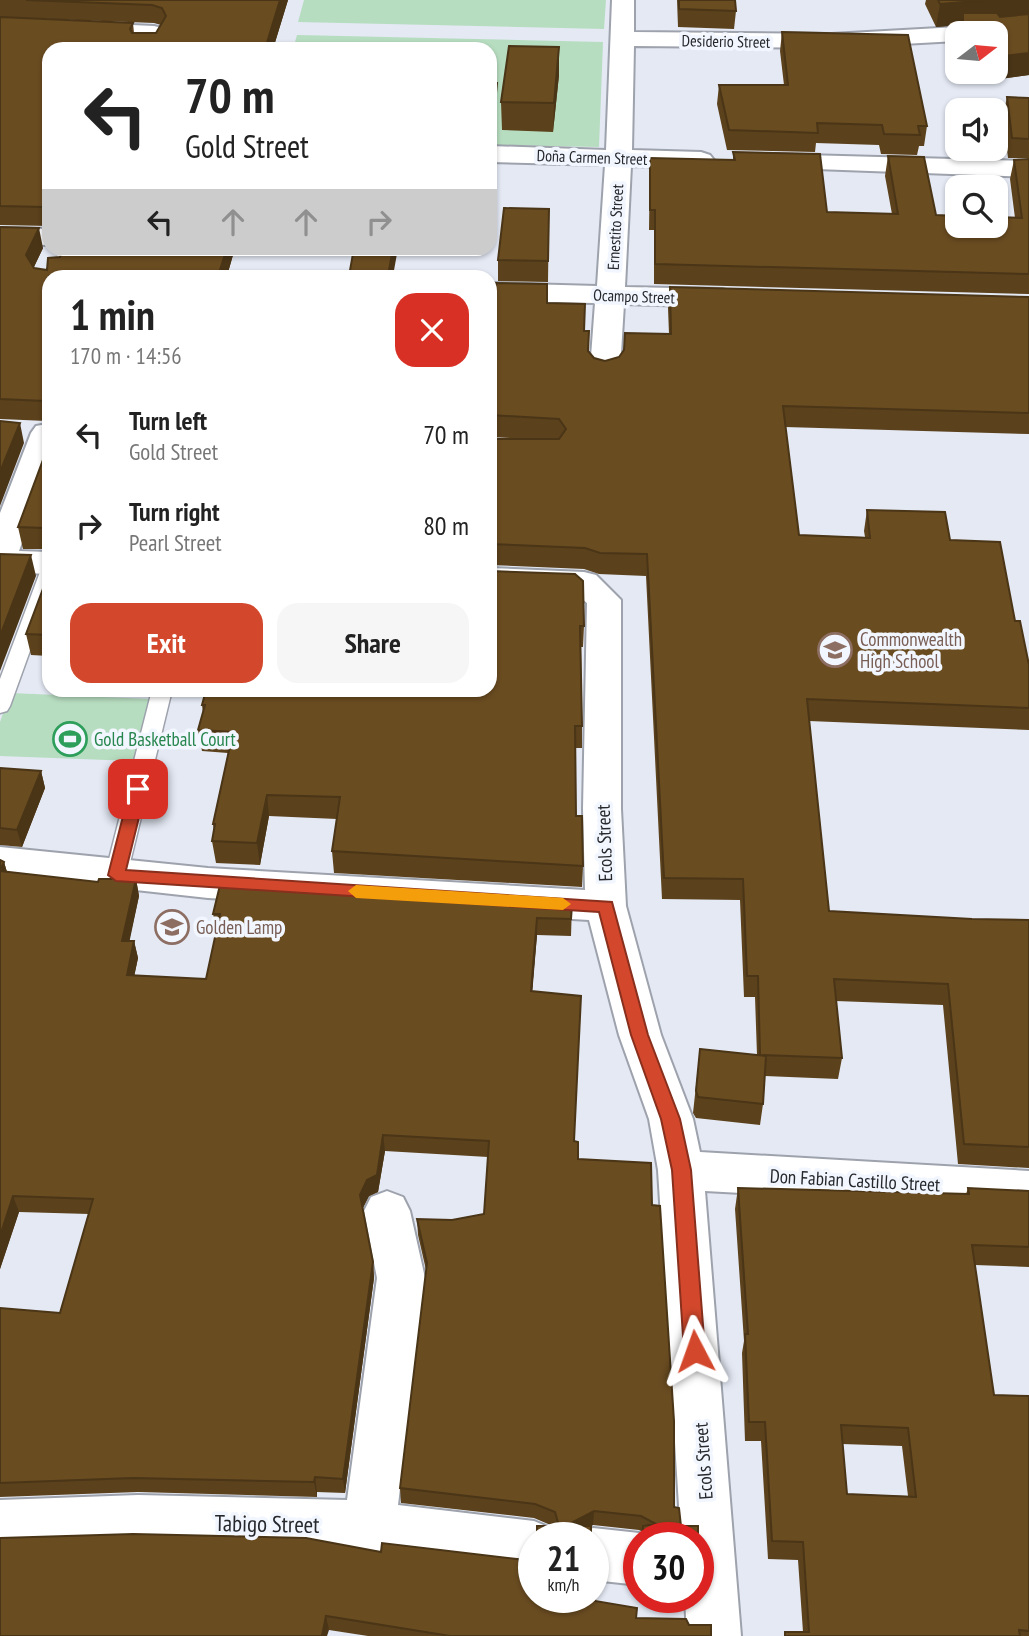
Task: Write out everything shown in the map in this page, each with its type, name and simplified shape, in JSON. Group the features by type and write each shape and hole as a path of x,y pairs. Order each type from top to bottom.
{"street":[{"name":"Ernestito Street","path":"605,370 619,158 623,0"},
{"path":"0,26 154,33 150,42"},
{"name":"Desiderio Street","path":"621,38 761,42 856,41 945,35"},
{"name":"Doña Carmen Street","path":"497,154 1029,169"},
{"path":"0,236 42,237"},
{"name":"Ocampo Street","path":"497,292 750,299"},
{"path":"12,431 42,433"},
{"path":"42,449 0,559 42,562"},
{"name":"Ecols Street","path":"497,579 575,582 592,588 604,600 602,809 606,906 640,1035 671,1119 681,1170 701,1522"},
{"path":"0,861 116,875 606,906"},
{"name":"Don Fabian Castillo Street","path":"681,1170 1029,1190"},
{"path":"369,1528 401,1278 387,1211"},
{"name":"Tabigo Street","path":"0,1525 138,1520 369,1528 518,1545"},
{"name":"Ecols Street","path":"711,1613 715,1636"}],"lane":[{"path":"0,706 42,591"},
{"path":"116,875 160,697"}],"green space":[{"path":"304,0 606,0 604,29 298,22"},
{"path":"297,35 603,42 599,147 497,145 497,42 295,42"},
{"name":"Gold Basketball Court","path":"10,693 42,694 42,697 151,699 133,761 0,756 0,722"}],"building":[{"path":"26,0 280,0 267,42 42,42 42,207 0,206 0,17 133,23 130,29 132,33 156,33 166,16 162,8 152,5"},
{"path":"679,0 735,0 736,11 679,9"},
{"path":"938,0 987,0 940,4"},
{"path":"963,13 997,13 1000,17 1029,14 1029,53 1008,56 1008,21 956,21 963,20"},
{"path":"782,32 908,35 927,126 918,126 920,135 884,134 882,125 817,123 818,133 729,130 719,85 788,85"},
{"path":"509,46 559,47 554,103 501,102"},
{"path":"1007,98 1029,98 1029,139 1012,138"},
{"path":"733,152 820,154 827,212 898,214 888,156 924,157 936,215 945,215 945,238 1008,238 1008,217 1022,218 1014,160 1029,159 1029,274 655,264 655,210 650,210 650,158 735,160"},
{"path":"504,208 549,209 548,261 498,260"},
{"path":"0,227 39,228 26,255 34,268 47,270 42,270 42,401 0,399"},
{"path":"60,256 224,256 220,270 47,270 48,258"},
{"path":"353,256 392,256 389,270 350,270"},
{"name":"Commonwealth High School","path":"497,283 547,284 547,303 585,304 584,331 589,331 588,351 594,358 605,361 619,357 624,350 625,333 671,334 670,287 1029,297 1029,413 783,406 799,535 870,538 867,510 945,512 950,540 1000,542 1015,621 1020,621 1029,665 1029,708 807,699 829,911 1029,920 1029,1147 964,1144 948,984 834,979 842,1058 760,1055 758,976 747,976 743,879 664,878 647,554 497,544 497,439 559,439 566,429 559,419 497,415"},
{"path":"0,421 20,423 0,472"},
{"path":"42,462 42,528 18,527"},
{"path":"0,554 31,555 0,636"},
{"path":"497,571 575,574 583,581 584,626 580,626 582,726 575,726 576,816 582,816 583,866 332,851 340,797 267,795 257,843 212,841 213,824 233,732 198,730 205,705 202,705 204,697 497,697"},
{"path":"42,591 42,635 26,634"},
{"path":"0,768 41,771 17,830 0,828"},
{"path":"0,871 98,882 99,879 136,879 122,941 134,941 127,975 206,979 220,914 213,914 220,885 572,905 571,919 537,918 531,991 581,996 574,1141 578,1142 578,1159 651,1163 652,1205 660,1206 674,1421 674,1507 679,1508 681,1522 652,1522 641,1516 594,1511 573,1522 558,1522 555,1512 535,1504 400,1488 427,1263 417,1219 452,1220 484,1214 489,1141 383,1135 377,1175 367,1180 360,1195 373,1262 343,1479 315,1477 314,1482 133,1478 0,1483 0,1308 60,1313 93,1199 13,1196 0,1236"},
{"path":"700,1049 766,1056 763,1104 698,1097 696,1091"},
{"path":"738,1188 969,1194 968,1188 1029,1191 1029,1247 972,1245 994,1395 1029,1396 1029,1631 1019,1630 1020,1636 785,1636 785,1632 809,1632 803,1542 772,1541 765,1422 749,1422 745,1334 748,1334","holes":["841,1425 908,1428 916,1497 847,1494"]},
{"path":"133,1534 306,1538 381,1552 382,1543 518,1559 518,1613 609,1613 609,1603 623,1606 623,1613 636,1613 636,1618 686,1619 689,1625 711,1625 711,1636 450,1636 326,1616 322,1636 0,1636 0,1538"}],"slow traffic":[{"path":"356,891 563,904"}],"place":[{"name":"Commonwealth High School","path":"835,650"},
{"name":"Gold Basketball Court","path":"70,739"},
{"name":"Golden Lamp","path":"172,927"}],"route":[{"path":"138,789 116,875 208,883 606,906 640,1035 671,1119 681,1170 695,1351"}]}
